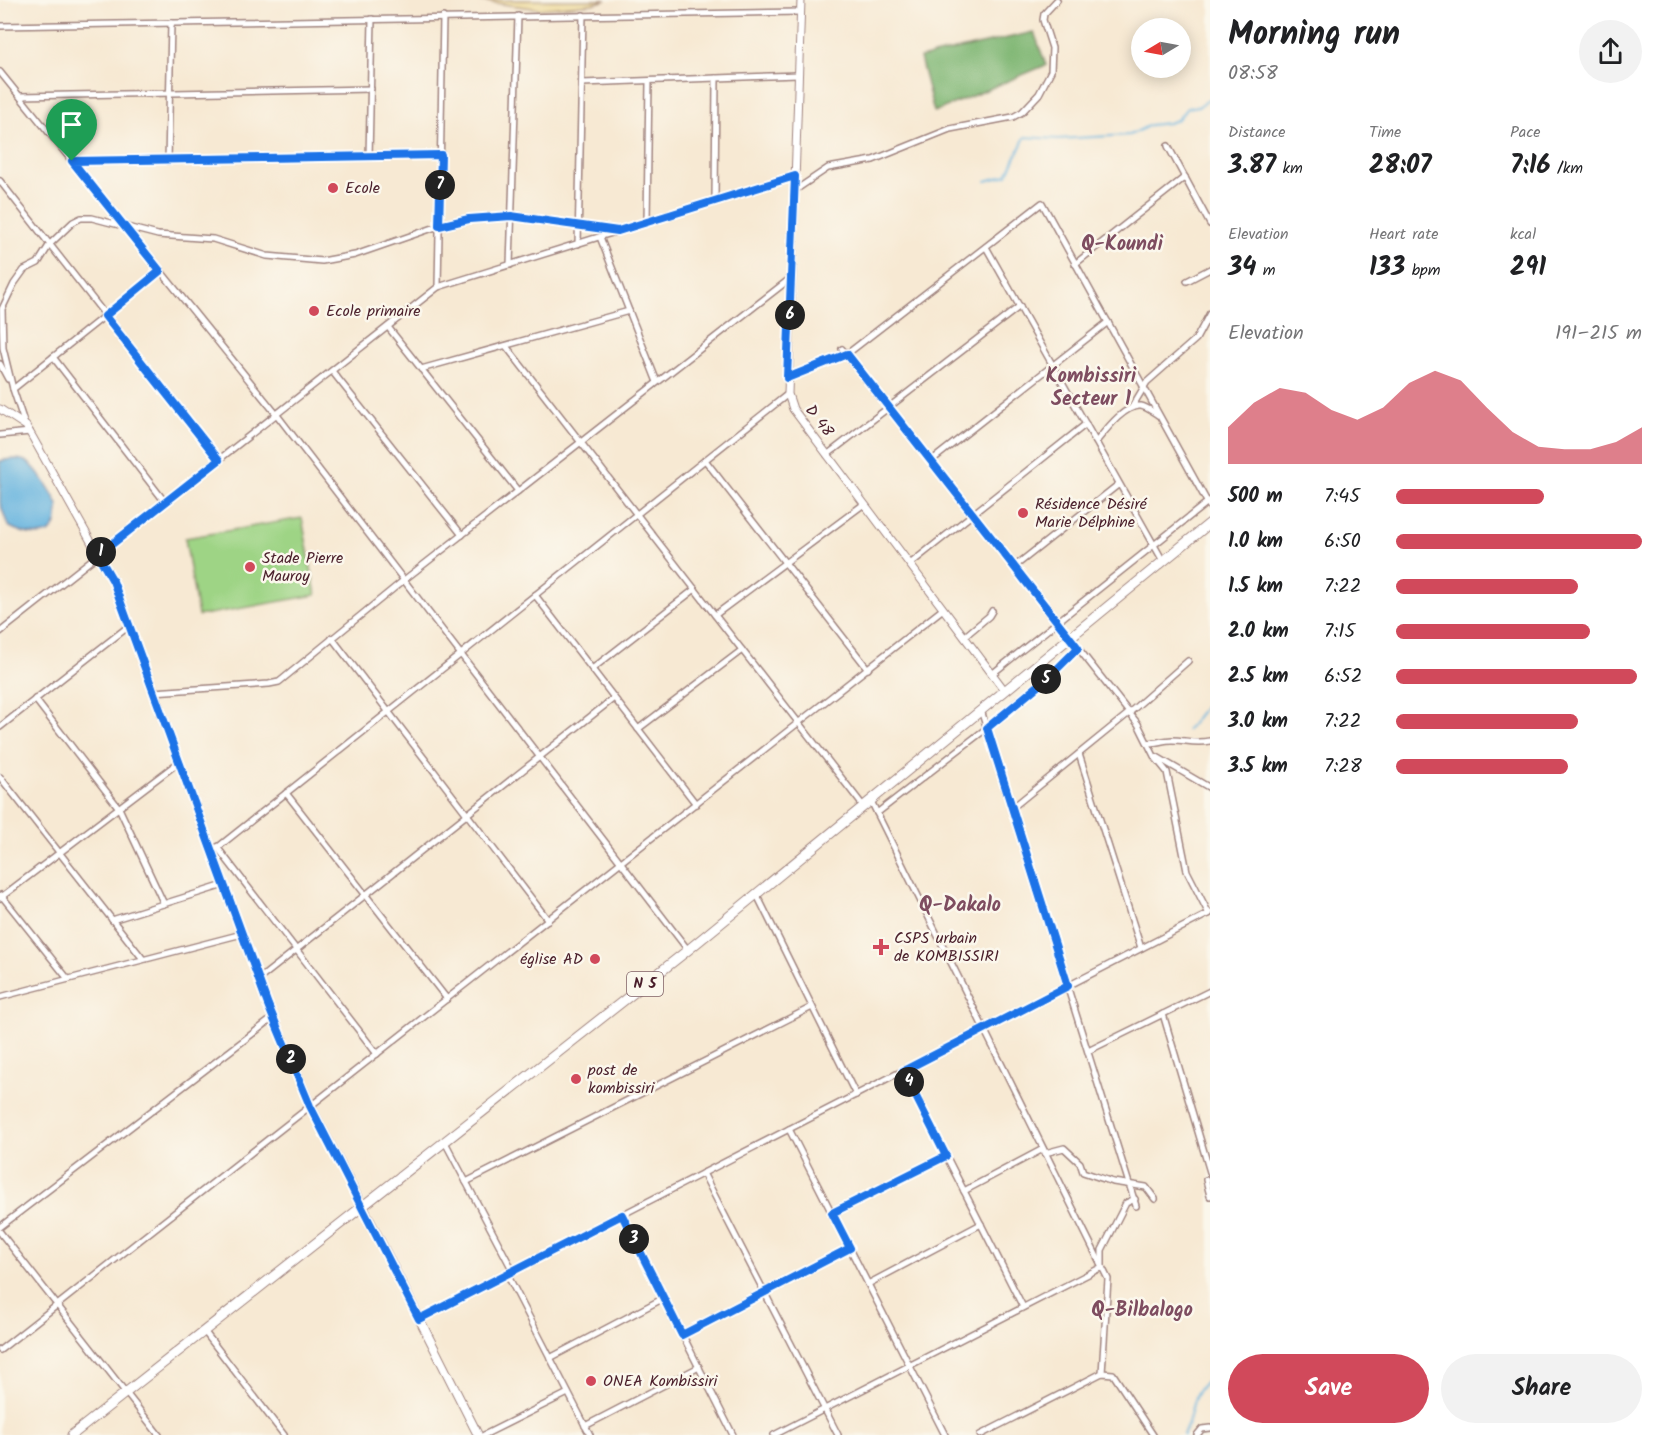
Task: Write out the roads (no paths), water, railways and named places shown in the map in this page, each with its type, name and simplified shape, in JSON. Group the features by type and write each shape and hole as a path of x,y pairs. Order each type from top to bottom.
{"highway":[{"name":"N 5","path":"72,1435 688,950 1210,523"}],"main road":[{"path":"363,1207 478,1435"}],"street":[{"name":"D 48","path":"801,0 788,394 793,409 1005,691"},
{"path":"794,191 828,168 873,160 950,129 1012,117 1022,112 1039,94 1051,72 1052,48 1043,20 1044,14 1057,0"},
{"path":"0,26 801,12"},
{"path":"578,244 583,15"},
{"path":"510,265 518,16"},
{"path":"438,287 443,17"},
{"path":"369,157 372,19"},
{"path":"168,161 171,22"},
{"path":"0,72 276,415 688,950"},
{"path":"582,83 798,75"},
{"path":"715,201 716,78"},
{"path":"647,222 649,81"},
{"path":"20,96 371,89"},
{"path":"1168,146 1210,224"},
{"path":"72,161 441,155"},
{"path":"0,632 438,287 795,176"},
{"path":"1075,264 1185,177"},
{"path":"0,180 219,460"},
{"path":"787,378 847,354 1042,203 1209,503 992,674"},
{"path":"363,1207 310,1106 273,1018 224,885 214,849 179,762 113,581 28,429 13,389 3,348 2,309 14,284 24,270 38,263 50,244 73,222 81,218 92,218 158,235 213,239 267,256 322,261 355,255 439,226 469,219 511,216 618,231"},
{"path":"600,237 657,382"},
{"path":"986,247 1163,561"},
{"path":"1187,281 1210,269"},
{"path":"13,389 160,271"},
{"path":"153,692 279,682 404,580 791,278"},
{"path":"827,455 1020,306"},
{"path":"421,369 629,311"},
{"path":"1096,442 1111,424 1132,407 1144,385 1196,339 1210,313"},
{"path":"931,461 1108,322"},
{"path":"388,327 518,491"},
{"path":"506,345 799,723 877,813 1108,1279 1102,1373"},
{"path":"419,1319 1210,913 1187,872 1167,772 1154,756 1129,713 842,349"},
{"path":"53,357 165,502"},
{"path":"0,364 13,389"},
{"path":"332,371 462,535"},
{"path":"214,849 788,394"},
{"path":"1132,407 1140,406 1160,417"},
{"path":"0,409 28,429"},
{"path":"909,564 1086,424"},
{"path":"0,435 28,429"},
{"path":"705,460 868,669"},
{"path":"1014,567 1119,484"},
{"path":"715,615 864,504"},
{"path":"592,669 695,589"},
{"path":"535,595 696,804"},
{"path":"0,1350 944,609"},
{"path":"964,637 992,611"},
{"path":"0,727 129,626"},
{"path":"332,638 548,920"},
{"path":"877,813 987,728 1050,676 1078,648"},
{"path":"638,729 742,650"},
{"path":"1012,808 1129,713 1188,661"},
{"path":"258,980 614,698"},
{"path":"35,699 119,808 164,904"},
{"path":"981,710 1135,1202 1126,1203 1102,1250 1101,1267"},
{"path":"1148,743 1170,740 1195,744 1210,741"},
{"path":"1079,754 1141,948"},
{"path":"1154,756 1210,788"},
{"path":"68,979 1,896 179,762"},
{"path":"0,777 143,960"},
{"path":"286,793 447,999"},
{"path":"214,849 297,950 377,1054"},
{"path":"112,920 224,885"},
{"path":"756,893 856,1095"},
{"path":"0,997 242,934"},
{"path":"1088,1051 1210,991"},
{"path":"466,1182 812,1006"},
{"path":"1163,1014 1210,1172"},
{"path":"0,1227 273,1018"},
{"path":"903,1071 1023,1307"},
{"path":"789,1129 945,1435"},
{"path":"445,1142 590,1435"},
{"path":"964,1191 1044,1151 1064,1148 1080,1163 1083,1172 1113,1182 1146,1186 1155,1199"},
{"path":"832,1213 946,1156"},
{"path":"703,1173 838,1435"},
{"path":"1206,1180 1210,1196"},
{"path":"622,1215 733,1435"},
{"path":"868,1284 981,1224"},
{"path":"0,1232 159,1435"},
{"path":"682,1335 850,1248"},
{"path":"774,1435 1101,1267"},
{"path":"550,1358 664,1298"},
{"path":"204,1331 284,1435"},
{"path":"585,1426 699,1367"},
{"path":"980,1435 1102,1373 1113,1374 1154,1435"},
{"path":"484,1435 568,1392"},
{"path":"1197,1435 1202,1430 1210,1428"}],"water":[{"path":"11,459 29,463 44,480 56,500 58,506 55,526 44,534 29,534 8,526 0,503 0,461"}],"waterway":[{"path":"986,181 1007,175 1025,137 1058,139 1130,135 1150,125 1177,120 1187,108 1199,106 1210,99"},
{"path":"1187,730 1210,700"},
{"path":"1183,1435 1198,1392 1210,1378"}],"place":[{"name":"Ecole","path":"333,188"},
{"name":"Ecole primaire","path":"314,311"},
{"name":"Résidence Désiré Marie Délphine","path":"1023,513"},
{"name":"Stade Pierre Mauroy","path":"250,567"},
{"name":"CSPS urbain de KOMBISSIRI","path":"881,947"},
{"name":"église AD","path":"595,959"},
{"name":"post de kombissiri","path":"576,1079"},
{"name":"ONEA Kombissiri","path":"591,1381"}],"district":[{"name":"Q-Koundi","path":"1122,245"},
{"name":"Kombissiri Secteur 1","path":"1091,388"},
{"name":"Q-Dakalo","path":"960,906"},
{"name":"Q-Bilbalogo","path":"1142,1311"}]}
